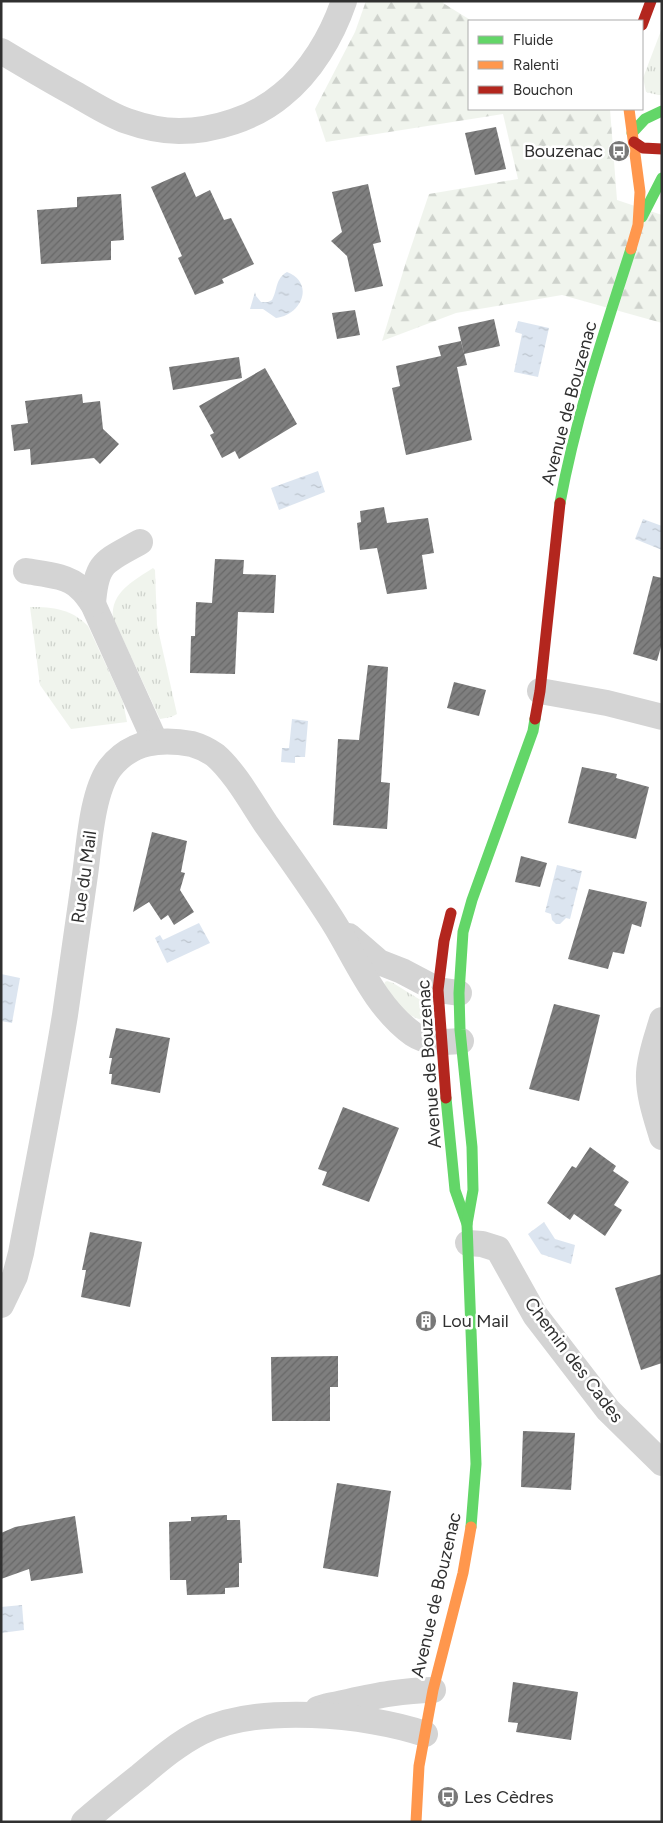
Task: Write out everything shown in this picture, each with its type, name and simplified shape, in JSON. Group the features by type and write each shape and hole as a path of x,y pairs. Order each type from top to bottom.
{"street":[{"path":"1,51 126,121 155,129 179,131 205,129 252,114 282,96 306,71 327,41 344,1"},
{"path":"643,22 651,1"},
{"path":"643,107 662,111"},
{"name":"Avenue de Bouzenac","path":"416,1822 419,1766 433,1690 463,1573 474,1501 476,1464 467,1233 473,1190 473,1164 452,1042 460,1030 449,992 470,908 526,754 532,731 538,700 558,516 566,470 585,396 638,225 640,192 629,110"},
{"path":"662,111 654,113 638,125 633,138 636,145 646,149 662,149"},
{"path":"638,225 662,178"},
{"path":"93,604 94,585 99,571 108,560 140,542"},
{"path":"26,571 50,575 75,584 82,589 93,604 155,741"},
{"path":"525,721 538,700 607,703 662,717"},
{"name":"Rue du Mail","path":"1,1305 15,1276 21,1253 64,1018 93,820 102,783 110,768 122,756 137,746 155,741 167,741 196,745 214,755 235,778 335,925 392,1016 415,1035 432,1043 452,1042"},
{"name":"Avenue de Bouzenac","path":"454,902 444,941 452,1042 455,1190 467,1233"},
{"name":"Rue du Mail","path":"335,925 379,962 449,992"},
{"path":"662,1020 649,1073 650,1090 662,1137"},
{"name":"Chemin des Cades","path":"467,1233 482,1244 498,1249 535,1316 608,1410 662,1463"},
{"path":"303,1715 328,1706 356,1700 414,1690 433,1690"},
{"path":"84,1822 175,1748 201,1732 226,1722 254,1716 303,1715 378,1722 425,1734"}],"green space":[{"path":"366,1 444,1 443,3 470,20 468,20 468,110 610,110 617,200 662,215 662,323 562,295 456,313 382,341 429,194 518,179 503,114 326,142 315,109 355,32"},
{"path":"662,28 662,95 658,95 646,92 643,78"},
{"path":"153,568 155,570 157,625 177,714 160,719 113,618 115,601 120,594 132,582"},
{"path":"30,607 62,610 82,620 88,626 123,702 127,722 71,729 40,685"},
{"path":"387,981 427,1004 426,1020 413,1016 397,1002 384,985"}],"water":[{"path":"287,272 296,277 301,283 303,291 302,298 293,311 285,316 276,318 263,309 250,309 255,292 261,302 272,300 280,278"},
{"path":"518,321 549,328 538,377 514,372 522,334 515,332"},
{"path":"318,471 325,492 279,510 271,488"},
{"path":"643,519 662,526 662,550 635,539"},
{"path":"292,719 308,721 305,757 295,757 295,763 281,762 282,748 289,748"},
{"path":"557,865 582,871 570,919 566,918 560,924 556,924 552,920 551,914 545,912"},
{"path":"199,923 210,943 167,963 155,938 160,935 163,940"},
{"path":"1,974 20,978 12,1023 1,1021"},
{"path":"544,1222 555,1239 575,1245 571,1264 541,1254 528,1234"},
{"path":"22,1605 24,1630 1,1633 1,1607"}],"building":[{"path":"496,127 506,169 475,175 465,133"},
{"path":"185,172 196,197 210,190 224,220 231,218 254,264 222,279 224,283 195,295 178,258 182,256 151,187"},
{"path":"368,184 381,242 373,244 383,286 355,292 347,256 331,241 342,232 332,192"},
{"path":"121,194 124,240 111,241 111,260 41,264 37,210 77,207 77,197"},
{"path":"355,310 360,335 337,339 332,313"},
{"path":"494,319 500,346 464,354 458,327"},
{"path":"461,341 467,365 457,367 472,440 406,455 392,388 400,386 396,366 441,356 438,346"},
{"path":"239,357 242,378 173,390 169,367"},
{"path":"265,368 297,424 239,459 235,451 222,458 210,435 214,433 199,406"},
{"path":"82,394 83,403 100,401 103,429 119,444 100,464 94,458 31,465 30,449 14,451 11,425 28,423 25,401"},
{"path":"384,507 387,523 428,518 434,553 422,555 427,589 387,594 377,548 360,550 357,523 361,522 360,511"},
{"path":"215,559 244,560 243,574 276,575 274,613 238,612 235,674 190,673 191,636 195,636 196,602 212,603"},
{"path":"653,576 662,578 662,643 657,661 633,654"},
{"path":"368,665 388,667 381,782 390,783 387,829 333,825 338,739 359,740"},
{"path":"454,682 486,690 479,716 447,708"},
{"path":"582,767 617,774 616,778 649,787 636,839 568,823"},
{"path":"152,832 187,841 181,872 185,873 180,890 194,912 174,925 168,915 161,920 149,902 133,912"},
{"path":"521,856 547,863 540,887 515,882"},
{"path":"589,889 647,902 641,927 632,924 624,954 613,952 608,969 568,959"},
{"path":"554,1004 600,1015 579,1101 529,1089"},
{"path":"116,1028 170,1038 160,1093 111,1084 112,1074 109,1074 112,1058 109,1058"},
{"path":"343,1107 399,1128 369,1202 322,1185 327,1172 318,1169"},
{"path":"590,1147 616,1166 613,1171 629,1182 614,1205 622,1210 605,1236 574,1214 570,1220 547,1203 572,1166 576,1168"},
{"path":"90,1232 142,1242 130,1307 81,1297 86,1270 82,1270"},
{"path":"662,1274 662,1363 641,1370 615,1288"},
{"path":"338,1356 338,1387 330,1387 330,1421 272,1421 271,1357"},
{"path":"523,1431 575,1433 571,1490 521,1487"},
{"path":"337,1483 391,1491 378,1577 323,1568"},
{"path":"227,1515 227,1520 240,1520 242,1563 239,1563 239,1587 225,1588 225,1594 187,1595 186,1580 170,1580 169,1522 191,1521 191,1517"},
{"path":"75,1516 83,1573 31,1581 29,1569 1,1579 1,1533 15,1527"},
{"path":"513,1682 578,1692 571,1740 516,1732 518,1723 508,1722"}],"traffic: fast":[{"path":"632,133 645,119 662,111"},
{"path":"642,217 662,178"},
{"path":"560,503 582,407 631,249"},
{"path":"467,1224 473,1190 472,1147 460,1030 459,993 463,932 472,900 533,731 535,719"},
{"path":"446,1098 455,1190 467,1224 476,1464 471,1527"}],"traffic: slow":[{"path":"629,110 640,192 638,225 631,249"},
{"path":"416,1822 419,1766 433,1690 463,1573 471,1527"}],"traffic: jam":[{"path":"643,22 651,1"},
{"path":"634,142 643,148 662,149"},
{"path":"535,719 540,691 560,503"},
{"path":"446,1098 438,990 444,941 451,913"}],"place":[{"name":"Bouzenac","path":"619,151"},
{"name":"Lou Mail","path":"426,1321"},
{"name":"Les Cèdres","path":"448,1797"}]}
